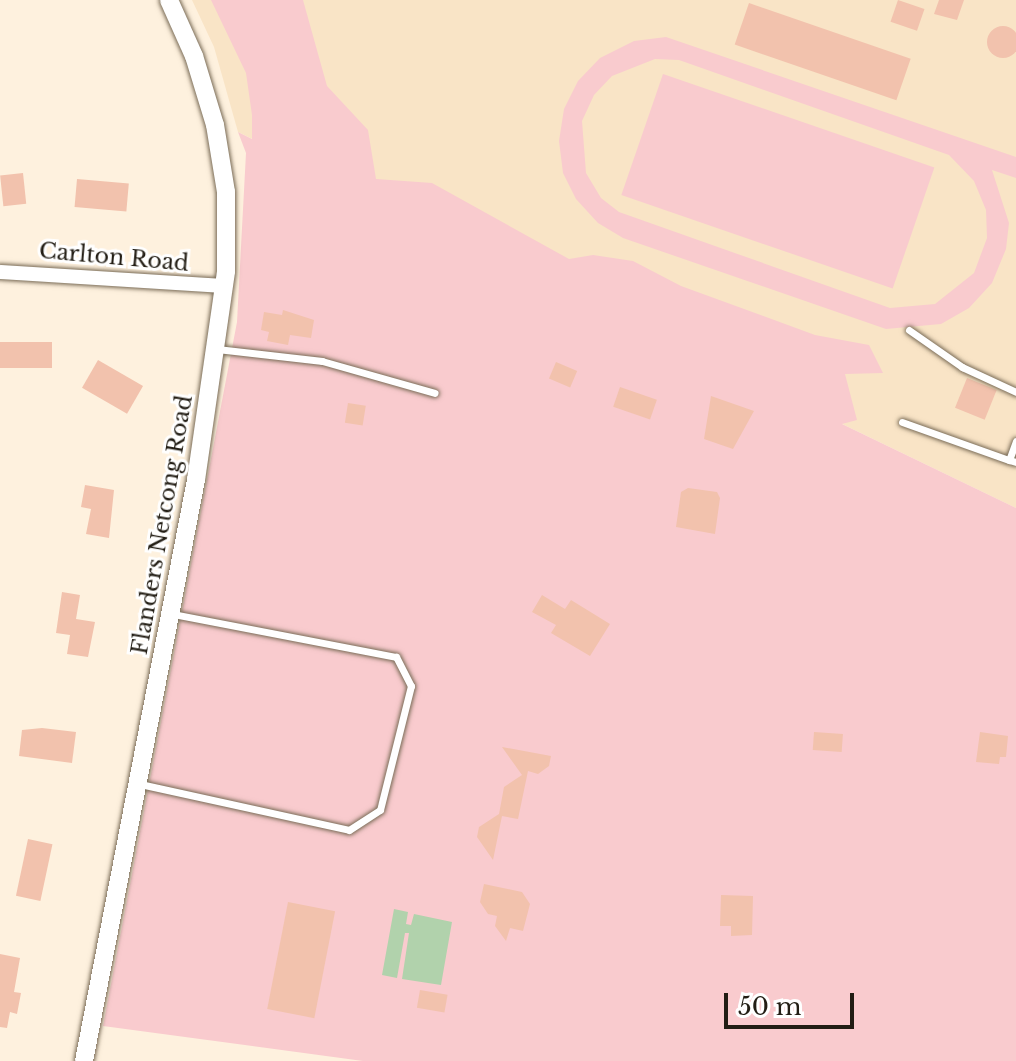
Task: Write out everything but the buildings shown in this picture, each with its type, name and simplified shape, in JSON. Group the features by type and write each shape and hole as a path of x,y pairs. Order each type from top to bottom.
{"main road":[{"name":"Flanders Netcong Road","path":"84,1061 171,614 225,286 227,212 220,149 200,73 169,0"}],"street":[{"name":"Carlton Road","path":"0,272 225,286"}],"lane":[{"path":"909,330 962,367 1016,392"},
{"path":"217,349 322,361 435,393"},
{"path":"902,422 1013,461 1016,441"},
{"path":"137,784 349,830 380,810 411,686 396,657 171,614"}],"shaded area":[{"path":"192,0 1016,0 1016,508 238,132 214,47"},
{"path":"211,0 303,0 327,86 368,130 376,179 432,183 569,259 593,255 633,261 681,286 815,335 869,345 883,373 845,374 857,420 842,424 1016,508 1016,1061 363,1061 103,1026 237,322 246,153 238,132 252,139 252,115 246,73"},
{"path":"666,37 1016,157 1016,178 992,170 1009,223 1006,249 992,283 969,308 941,324 886,329 623,238 598,223 576,199 563,173 559,141 564,109 578,81 600,58 634,41","holes":["655,59 679,60 949,155 974,181 986,210 987,238 974,273 935,304 890,308 619,212 601,198 586,173 582,121 594,95 612,76"]},
{"path":"663,74 934,167 893,288 621,195"},
{"path":"394,909 408,912 406,924 411,925 414,914 452,922 441,985 402,979 409,933 405,933 397,978 382,975"}]}
